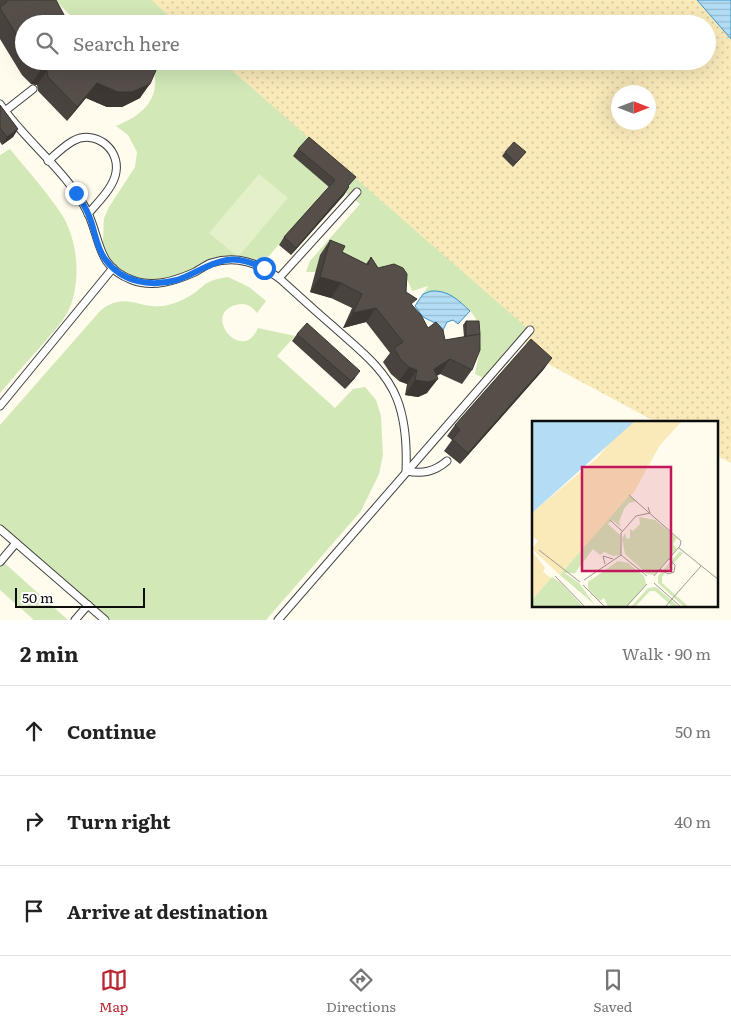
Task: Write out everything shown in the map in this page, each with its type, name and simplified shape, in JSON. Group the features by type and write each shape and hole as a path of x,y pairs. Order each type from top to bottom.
{"lane":[{"path":"5,111 33,89"},
{"path":"0,104 76,193 88,214 99,248 113,268 132,280 144,283 161,283 178,279 211,263 229,260 247,261 264,268 279,278 368,357 384,376 396,397 404,421 407,446 406,471"},
{"path":"48,161 73,141 86,137 99,139 110,147 116,159 116,173 111,185 88,214"},
{"path":"279,278 357,192"},
{"path":"0,406 113,268"},
{"path":"278,620 530,330"},
{"path":"406,471 428,472 439,468 447,461"},
{"path":"0,529 105,620"},
{"path":"0,562 16,543"},
{"path":"75,620 88,605"}],"sand":[{"path":"145,0 697,0 710,15 162,15"},
{"path":"716,22 731,39 731,463 718,456 718,421 654,421 550,365 223,70 716,70"}],"green space":[{"path":"55,0 151,0 168,15 70,15"},
{"path":"153,70 231,70 526,327 488,380 475,374 480,341 479,325 470,311 459,303 437,291 423,294 428,286 412,291 408,281 397,269 387,265 381,268 343,256 315,272 306,272 310,261 360,204 332,182 269,256 256,265 236,257 215,258 200,263 183,276 145,284 117,270 103,242 104,218 135,167 137,152 128,135 116,126 136,116 150,102 154,93"},
{"path":"10,149 62,215 72,236 77,272 73,296 65,317 0,393 0,155"},
{"path":"259,174 288,198 238,257 209,233"},
{"path":"228,277 249,287 266,301 257,313 253,308 245,304 236,305 226,310 222,318 223,326 228,334 235,339 243,341 251,338 258,328 295,336 277,356 335,408 353,389 365,387 376,400 381,416 383,455 379,474 361,511 266,620 107,620 0,529 0,425 101,310 110,304 127,301 150,306 172,304 190,295 207,283"},
{"path":"0,559 68,620 34,620 0,590"}],"water":[{"path":"697,0 731,0 731,39 716,22 716,15 710,15"},
{"path":"431,291 448,294 470,311 458,324 453,320 447,322 443,330 439,325 423,317 415,306 423,294"}],"building":[{"path":"6,0 56,0 64,15 15,15 15,32 0,8 7,2"},
{"path":"41,70 156,70 150,84 132,92 118,92 97,83 77,107 48,77 47,71"},
{"path":"0,105 18,129 7,137 0,128"},
{"path":"309,137 356,177 296,248 284,237 335,180 298,149"},
{"path":"514,142 526,152 516,163 505,152"},
{"path":"330,240 345,246 342,252 368,265 371,257 378,268 394,264 403,268 407,274 406,292 417,299 411,304 421,315 428,328 436,322 443,330 445,340 480,334 480,350 472,370 450,359 434,369 438,379 428,382 415,380 417,370 409,367 401,360 394,348 403,342 376,308 353,313 362,294 341,283 320,277"},
{"path":"466,321 479,321 480,334 466,336"},
{"path":"307,323 360,371 351,381 297,334"},
{"path":"531,339 552,358 468,453 452,439 460,430 455,425"}],"route":[{"path":"76,193 88,214 99,248 105,258 113,268 132,280 144,283 161,283 178,279 211,263 229,260 247,261 264,268"}]}
